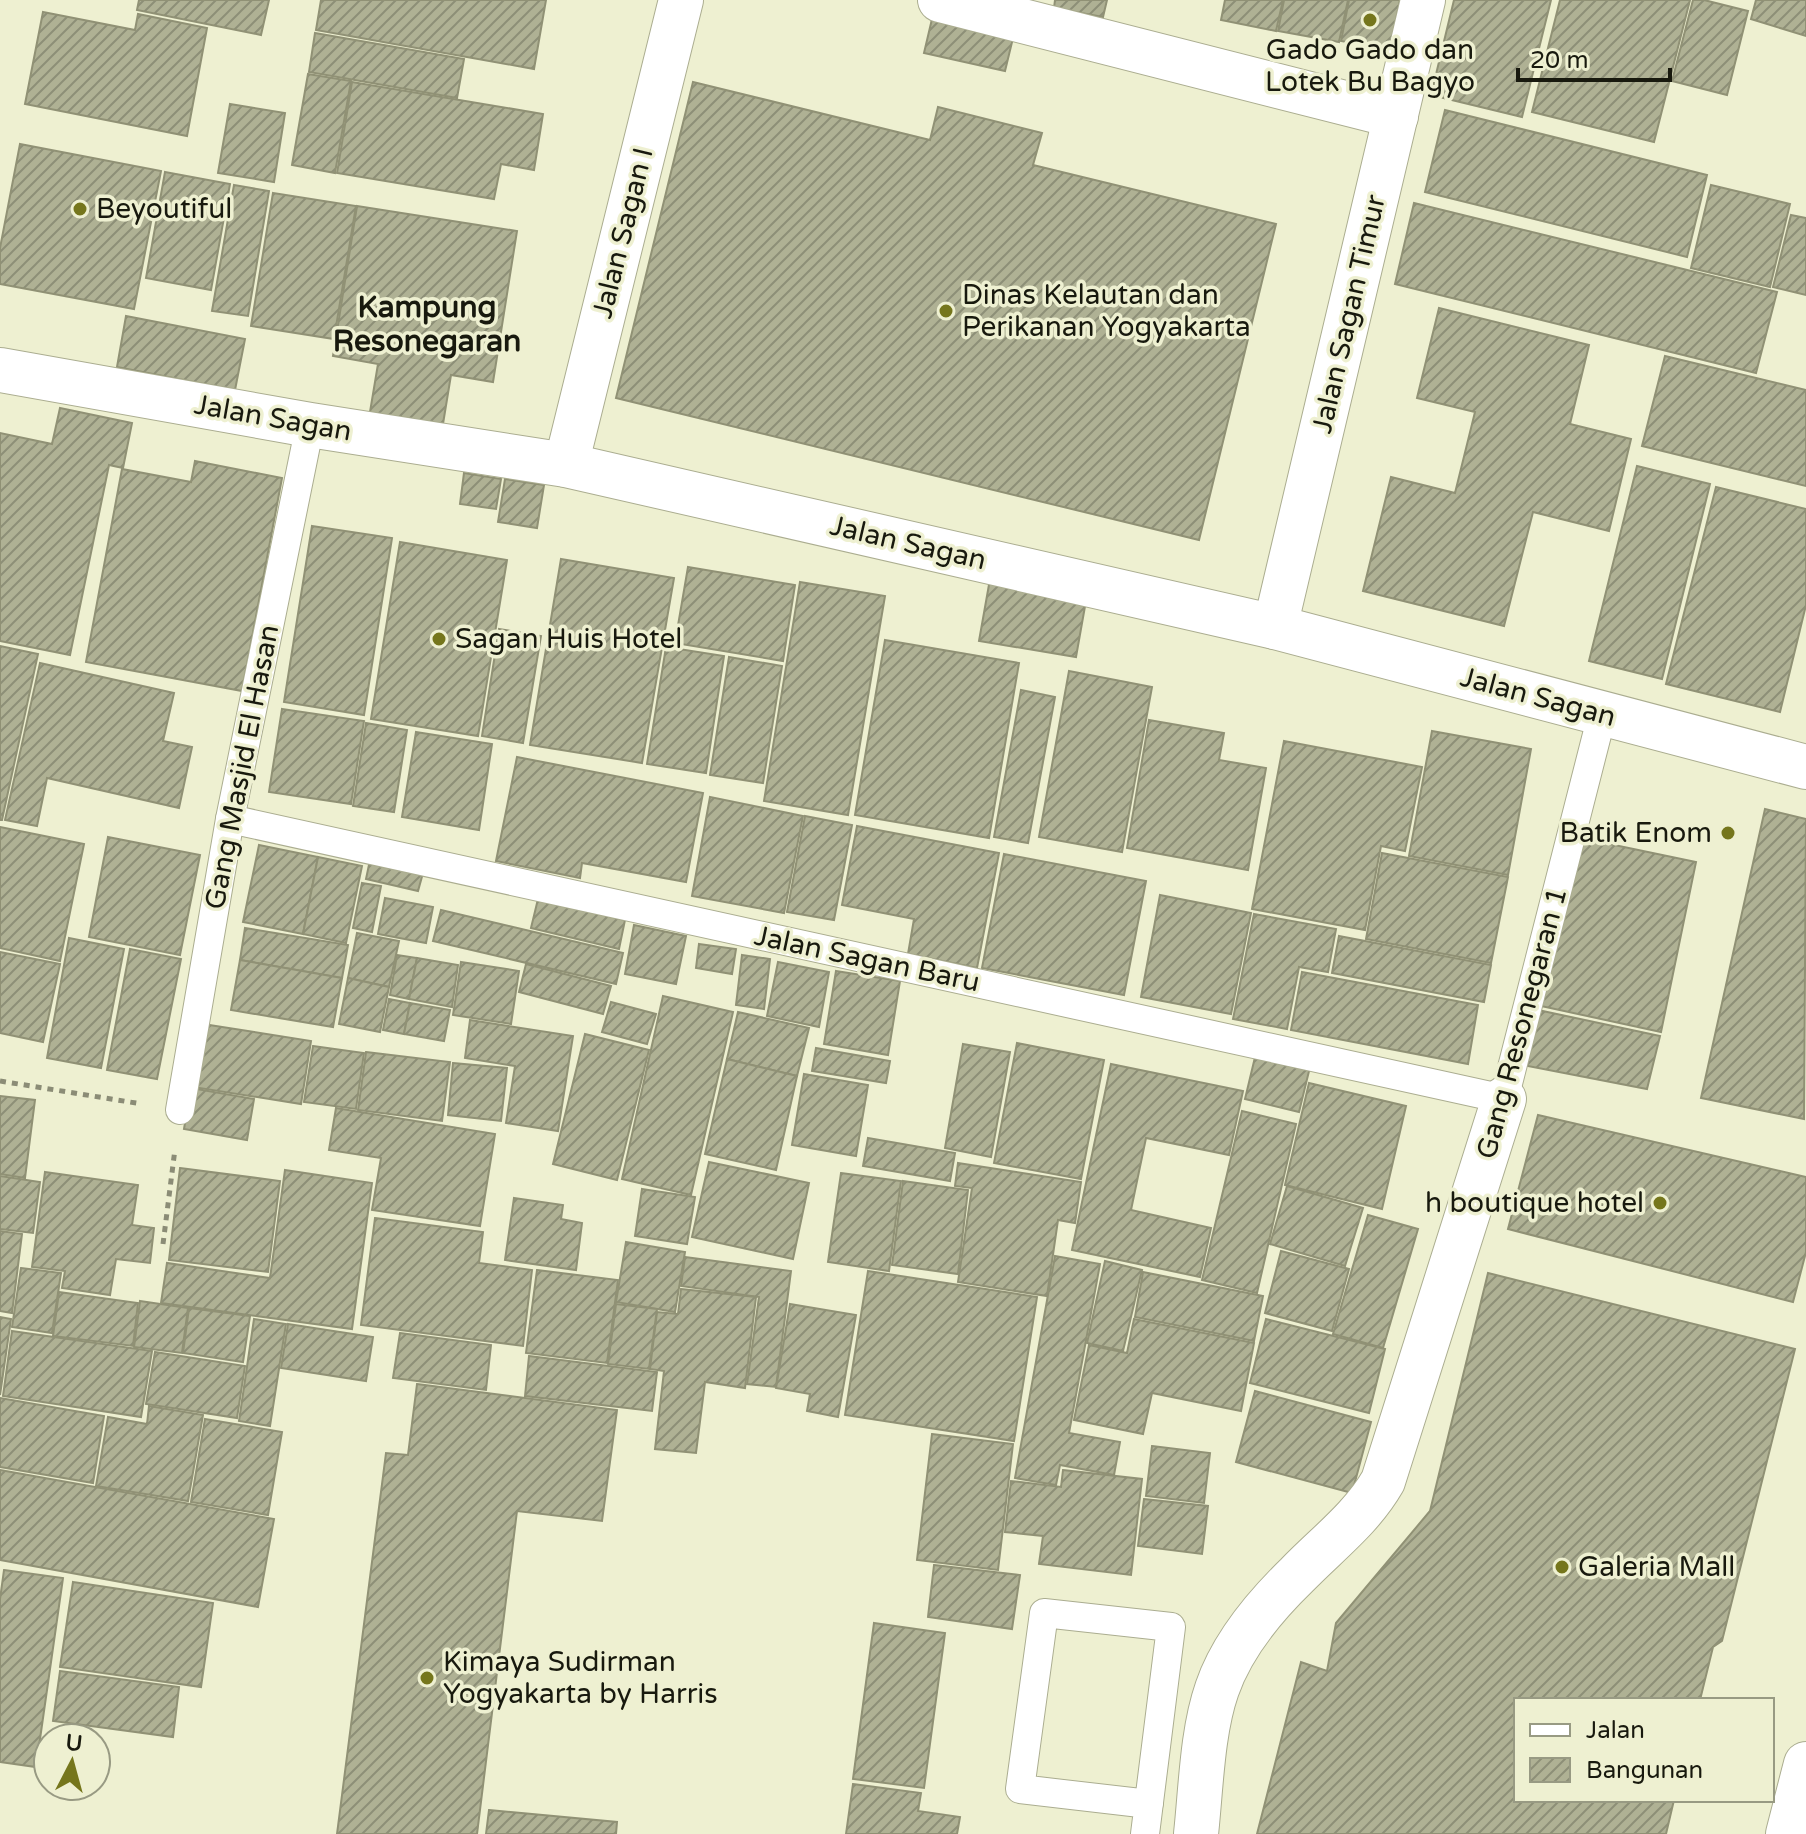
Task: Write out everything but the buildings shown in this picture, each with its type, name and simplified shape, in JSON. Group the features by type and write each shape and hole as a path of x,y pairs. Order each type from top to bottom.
{"street":[{"name":"Jalan Sagan I","path":"566,465 681,0"},
{"path":"940,0 1396,116"},
{"name":"Jalan Sagan Timur","path":"1275,627 1423,0"},
{"name":"Jalan Sagan","path":"0,370 310,425 566,465 1275,627 1806,767"},
{"name":"Gang Resonegaran 1","path":"1196,1834 1209,1722 1217,1689 1238,1647 1262,1611 1353,1522 1383,1481 1504,1099"},
{"path":"1788,1834 1806,1764"}],"lane":[{"name":"Gang Masjid El Hasan","path":"180,1110 230,819 310,425"},
{"name":"Gang Resonegaran 1","path":"1504,1099 1602,715"},
{"name":"Jalan Sagan Baru","path":"230,819 1504,1099"},
{"path":"1145,1834 1149,1804 1171,1627 1044,1613 1020,1789 1149,1804"}],"path":[{"path":"0,1081 180,1110 163,1244"}],"place":[{"name":"Gado Gado dan Lotek Bu Bagyo","path":"1370,20"},
{"name":"Beyoutiful","path":"80,209"},
{"name":"Dinas Kelautan dan Perikanan Yogyakarta","path":"946,311"},
{"name":"Sagan Huis Hotel","path":"439,639"},
{"name":"Batik Enom","path":"1728,833"},
{"name":"h boutique hotel","path":"1660,1203"},
{"name":"Galeria Mall","path":"1562,1567"},
{"name":"Kimaya Sudirman Yogyakarta by Harris","path":"427,1678"}],"district":[{"name":"Kampung Resonegaran","path":"427,324"}]}
